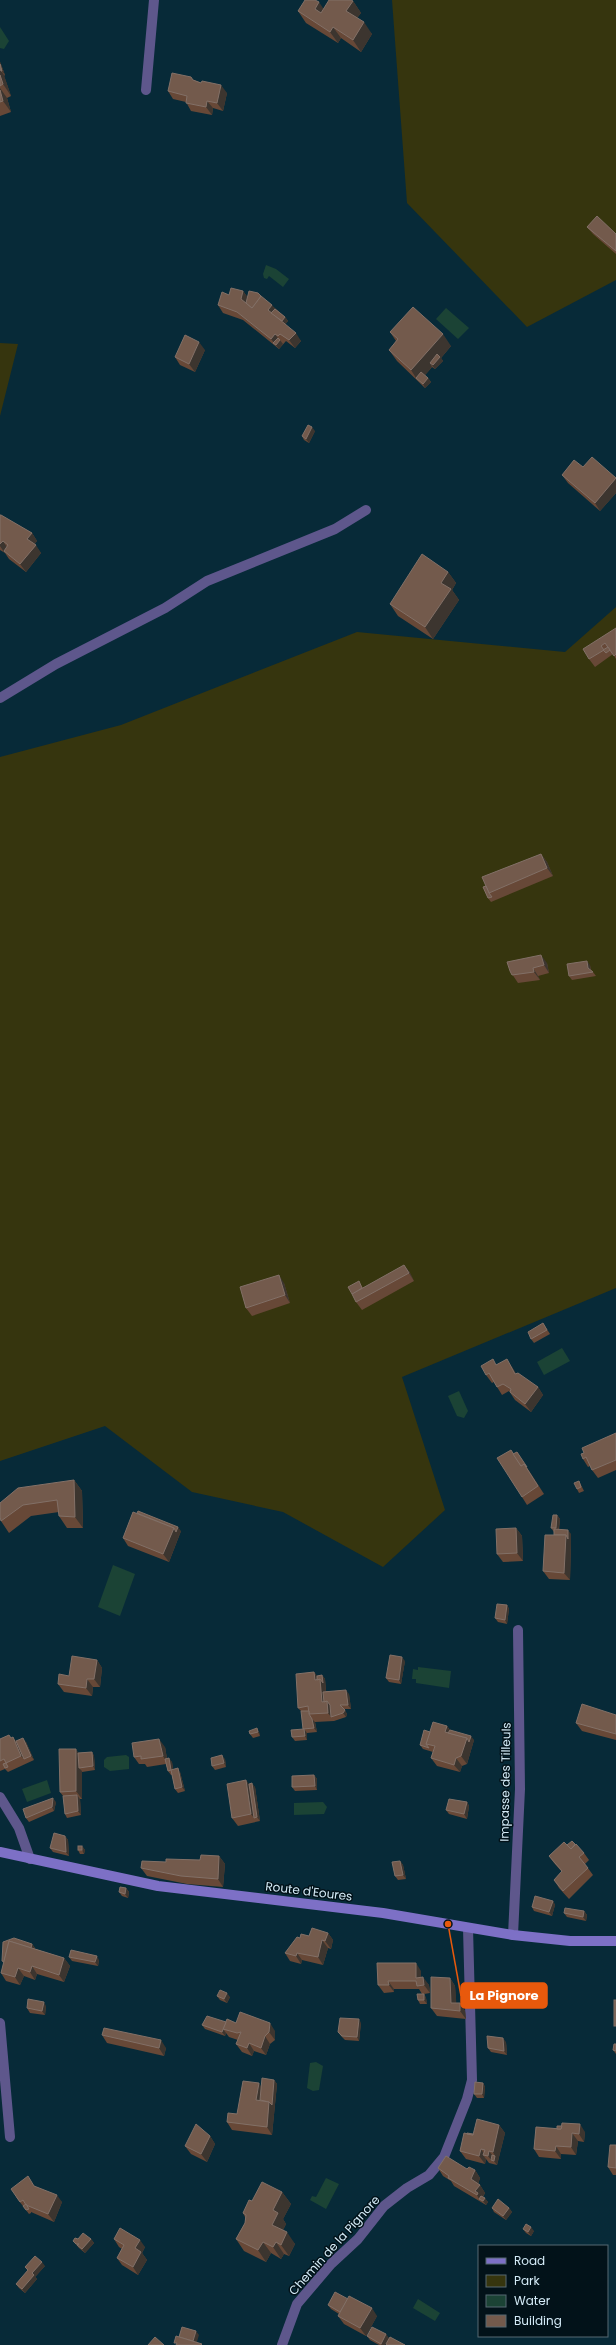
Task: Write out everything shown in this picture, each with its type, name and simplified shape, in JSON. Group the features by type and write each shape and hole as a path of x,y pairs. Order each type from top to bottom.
{"street":[{"path":"146,90 154,0"},
{"path":"0,698 56,664 165,608 207,581 335,529 366,510"},
{"name":"Impasse des Tilleuls","path":"513,1934 520,1789 518,1630"},
{"path":"0,1797 19,1828 30,1859"},
{"name":"Route d'Eoures","path":"0,1852 158,1886 383,1913 468,1928 570,1941 616,1941"},
{"name":"Chemin de la Pignore","path":"282,2345 297,2304 326,2270 358,2239 384,2206 407,2188 429,2175 444,2157 467,2099 472,2080 468,1928"},
{"path":"0,2023 10,2137"}],"green space":[{"path":"392,0 616,0 616,280 527,327 407,203"},
{"path":"0,343 18,344 0,416"},
{"path":"616,607 616,1288 402,1377 445,1510 383,1567 283,1512 192,1492 105,1426 0,1461 0,757 121,725 357,632 565,652"}],"water":[{"path":"0,27 9,41 4,49 0,48"},
{"path":"266,265 276,269 289,279 283,287 269,276 267,279 264,278 263,274"},
{"path":"446,308 469,328 458,339 436,319"},
{"path":"562,1348 570,1361 544,1375 537,1362"},
{"path":"459,1391 468,1411 464,1418 457,1416 448,1396"},
{"path":"113,1565 135,1574 120,1616 98,1607"},
{"path":"418,1667 451,1671 449,1688 416,1683 416,1679 412,1679 413,1669 418,1670"},
{"path":"126,1755 129,1757 129,1769 110,1771 104,1767 104,1760 107,1757"},
{"path":"47,1780 51,1793 27,1802 22,1789"},
{"path":"323,1802 327,1807 324,1814 294,1815 294,1803"},
{"path":"316,2062 323,2066 319,2090 313,2091 307,2088 310,2063"},
{"path":"326,2178 339,2184 326,2209 310,2200 312,2196 316,2197"},
{"path":"418,2299 440,2313 435,2321 413,2308"}],"building":[{"path":"305,0 315,0 319,2 315,9 321,13 329,0 351,0 353,1 346,11 364,22 353,40 333,27 330,32 298,11"},
{"path":"172,73 191,77 193,80 201,83 202,81 221,85 217,103 207,101 206,107 186,103 187,96 168,91"},
{"path":"0,75 3,84 0,86"},
{"path":"0,90 3,101 0,102"},
{"path":"597,216 616,234 616,251 587,227"},
{"path":"231,288 243,291 241,299 252,308 261,296 272,305 268,310 296,333 289,340 280,334 278,336 275,334 271,339 237,312 218,305 222,292 229,295"},
{"path":"249,291 258,293 261,296 252,308 246,303"},
{"path":"413,307 443,334 411,370 389,350 398,339 390,332"},
{"path":"275,309 285,317 282,321 271,313"},
{"path":"185,335 199,342 189,364 175,357"},
{"path":"278,338 280,340 276,345 273,343"},
{"path":"437,354 440,357 433,365 430,363"},
{"path":"421,372 428,378 423,384 416,378"},
{"path":"308,425 312,427 306,439 302,436"},
{"path":"592,457 616,478 595,503 562,475 574,460 583,467"},
{"path":"0,515 32,533 27,539 36,545 20,564 4,551 8,545 3,541 0,544"},
{"path":"422,554 448,572 441,583 451,589 425,627 390,604"},
{"path":"616,628 616,654 614,656 605,643 601,646 604,650 589,659 583,649"},
{"path":"608,647 610,650 606,653 603,650"},
{"path":"541,854 547,868 489,893 482,877"},
{"path":"486,886 492,897 488,898 483,887"},
{"path":"541,955 544,965 533,968 534,972 512,975 507,962"},
{"path":"587,961 588,968 593,972 569,976 567,964"},
{"path":"404,1265 409,1273 356,1302 352,1294"},
{"path":"279,1275 285,1295 246,1308 240,1287"},
{"path":"359,1281 362,1288 352,1294 348,1287"},
{"path":"543,1323 547,1330 531,1339 528,1332"},
{"path":"493,1359 496,1365 507,1359 515,1374 518,1373 538,1387 525,1404 510,1392 511,1389 503,1384 497,1387 489,1373 486,1375 481,1366"},
{"path":"616,1433 616,1460 592,1470 586,1457 583,1459 581,1454 584,1453 582,1448"},
{"path":"511,1450 521,1466 524,1464 538,1486 522,1497 497,1458"},
{"path":"517,1452 527,1467 524,1464 521,1466 513,1454"},
{"path":"74,1480 75,1517 59,1516 57,1500 23,1505 1,1521 0,1503 18,1488"},
{"path":"579,1481 581,1487 577,1489 574,1483"},
{"path":"138,1511 178,1527 176,1532 174,1528 137,1513"},
{"path":"133,1512 174,1528 163,1554 123,1538"},
{"path":"553,1515 557,1515 556,1528 551,1528"},
{"path":"516,1528 517,1553 497,1554 496,1529"},
{"path":"554,1529 568,1530 568,1539 566,1535 554,1535"},
{"path":"545,1535 566,1535 564,1573 543,1571"},
{"path":"497,1604 507,1605 505,1620 495,1618"},
{"path":"390,1655 402,1657 399,1680 386,1678"},
{"path":"72,1656 97,1660 94,1679 87,1679 86,1688 58,1684 59,1674 69,1676"},
{"path":"314,1672 315,1680 320,1679 322,1702 327,1701 328,1713 309,1714 308,1706 298,1708 296,1674"},
{"path":"322,1675 323,1683 320,1679 317,1680 317,1676"},
{"path":"346,1690 348,1705 340,1705 345,1710 343,1713 331,1717 330,1705 327,1701 324,1702 323,1692"},
{"path":"582,1704 616,1715 616,1734 576,1723"},
{"path":"301,1711 309,1711 314,1728 303,1729"},
{"path":"433,1722 447,1726 445,1732 467,1738 461,1756 456,1758 454,1765 431,1758 435,1746 426,1744"},
{"path":"257,1728 258,1732 250,1734 249,1731"},
{"path":"304,1729 305,1736 292,1737 291,1730"},
{"path":"424,1730 430,1732 426,1744 429,1748 420,1745"},
{"path":"450,1730 471,1736 469,1742 467,1738 448,1733"},
{"path":"9,1735 11,1738 13,1737 21,1756 6,1763 4,1759 0,1761 0,1739"},
{"path":"23,1738 31,1756 24,1759 16,1741"},
{"path":"159,1739 163,1756 141,1759 141,1756 134,1757 132,1743"},
{"path":"59,1749 76,1749 76,1791 60,1792"},
{"path":"92,1752 93,1766 79,1768 78,1753"},
{"path":"222,1755 224,1763 212,1766 211,1758"},
{"path":"169,1758 171,1770 168,1771 165,1759"},
{"path":"6,1763 8,1767 5,1768 3,1764"},
{"path":"178,1768 182,1787 175,1789 171,1770"},
{"path":"314,1775 315,1786 292,1787 292,1776"},
{"path":"246,1780 251,1814 232,1818 227,1784"},
{"path":"252,1783 257,1817 254,1818 249,1784"},
{"path":"77,1795 78,1811 65,1814 63,1796"},
{"path":"53,1798 52,1807 26,1818 23,1809"},
{"path":"449,1799 467,1802 464,1814 446,1810"},
{"path":"54,1833 65,1836 66,1852 50,1848"},
{"path":"572,1841 575,1844 571,1849 567,1845"},
{"path":"564,1842 571,1849 576,1844 584,1853 579,1857 588,1868 563,1891 554,1880 562,1871 549,1856"},
{"path":"78,1846 82,1846 82,1850 78,1850"},
{"path":"201,1855 219,1856 218,1879 181,1876 141,1868 142,1861 166,1862 166,1859 200,1860"},
{"path":"400,1861 403,1875 395,1876 392,1862"},
{"path":"120,1887 126,1888 125,1894 119,1892"},
{"path":"535,1896 553,1901 549,1912 532,1907"},
{"path":"565,1908 584,1911 583,1917 564,1913"},
{"path":"312,1928 328,1933 325,1941 322,1940 318,1957 297,1953 296,1956 285,1953 297,1937 300,1938 301,1934 309,1936"},
{"path":"14,1938 32,1944 31,1948 9,1941 4,1962 2,1961 3,1942"},
{"path":"9,1941 64,1958 59,1975 32,1966 30,1972 18,1968 15,1977 1,1973"},
{"path":"71,1950 97,1956 95,1962 69,1957"},
{"path":"377,1963 416,1963 416,1978 423,1977 424,1985 417,1986 416,1981 388,1981 389,1985 378,1985"},
{"path":"431,1977 450,1978 451,2003 460,2003 460,2011 431,2008"},
{"path":"220,1990 227,1993 224,1999 217,1996"},
{"path":"417,1994 424,1994 424,2000 418,2000"},
{"path":"28,1999 44,2002 42,2011 27,2008"},
{"path":"614,2000 616,2000 616,2026 614,2026"},
{"path":"240,2012 270,2023 269,2032 265,2036 261,2048 249,2043 247,2048 236,2044 241,2032 237,2033 223,2029 227,2019 236,2023"},
{"path":"207,2016 226,2022 222,2032 202,2025"},
{"path":"340,2018 359,2019 357,2037 342,2036 338,2032"},
{"path":"104,2028 161,2040 159,2048 102,2035"},
{"path":"487,2036 503,2038 504,2051 488,2048"},
{"path":"614,2044 616,2044 616,2051 613,2050"},
{"path":"262,2078 274,2080 272,2105 269,2102 260,2100"},
{"path":"243,2081 259,2083 256,2100 269,2102 267,2127 227,2122 228,2113 237,2114"},
{"path":"475,2082 483,2083 482,2094 474,2094"},
{"path":"477,2119 499,2125 493,2152 489,2151 488,2156 483,2155 485,2150 481,2149 479,2156 460,2151 464,2133 473,2135"},
{"path":"562,2123 580,2124 579,2134 572,2133 571,2147 556,2146 555,2151 534,2149 536,2127 561,2129"},
{"path":"196,2124 210,2136 201,2154 185,2146"},
{"path":"557,2126 562,2126 561,2129 557,2129"},
{"path":"610,2145 616,2145 616,2168 608,2167"},
{"path":"492,2155 495,2156 494,2161 491,2160"},
{"path":"446,2156 467,2169 469,2167 475,2170 471,2179 480,2185 475,2191 478,2193 477,2195 448,2178 449,2176 438,2168"},
{"path":"28,2176 34,2186 57,2195 48,2214 26,2205 23,2200 20,2202 11,2189"},
{"path":"262,2182 282,2192 273,2210 278,2213 272,2225 287,2232 281,2245 276,2242 273,2247 263,2242 258,2250 236,2239 245,2223 246,2215 243,2213 249,2200 252,2201"},
{"path":"481,2196 485,2198 483,2201 479,2199"},
{"path":"498,2199 509,2208 503,2216 492,2208"},
{"path":"26,2204 29,2209 26,2210 23,2206"},
{"path":"526,2224 531,2227 528,2232 523,2229"},
{"path":"120,2228 140,2240 135,2248 141,2252 133,2267 117,2258 124,2245 114,2239"},
{"path":"83,2233 91,2239 82,2249 77,2245 79,2244 76,2244 73,2241 75,2238 78,2239"},
{"path":"35,2256 42,2262 32,2273 34,2275 22,2289 16,2284 28,2270 25,2267"},
{"path":"335,2292 348,2299 340,2312 328,2305"},
{"path":"349,2296 372,2308 360,2328 338,2316"},
{"path":"182,2327 196,2331 193,2341 179,2337"},
{"path":"372,2327 386,2334 381,2344 367,2336"},
{"path":"176,2336 202,2344 176,2345 177,2343 174,2343"},
{"path":"155,2337 164,2345 148,2345"},
{"path":"390,2337 405,2345 387,2345 386,2344"}],"place":[{"name":"La Pignore","path":"448,1924"}]}
